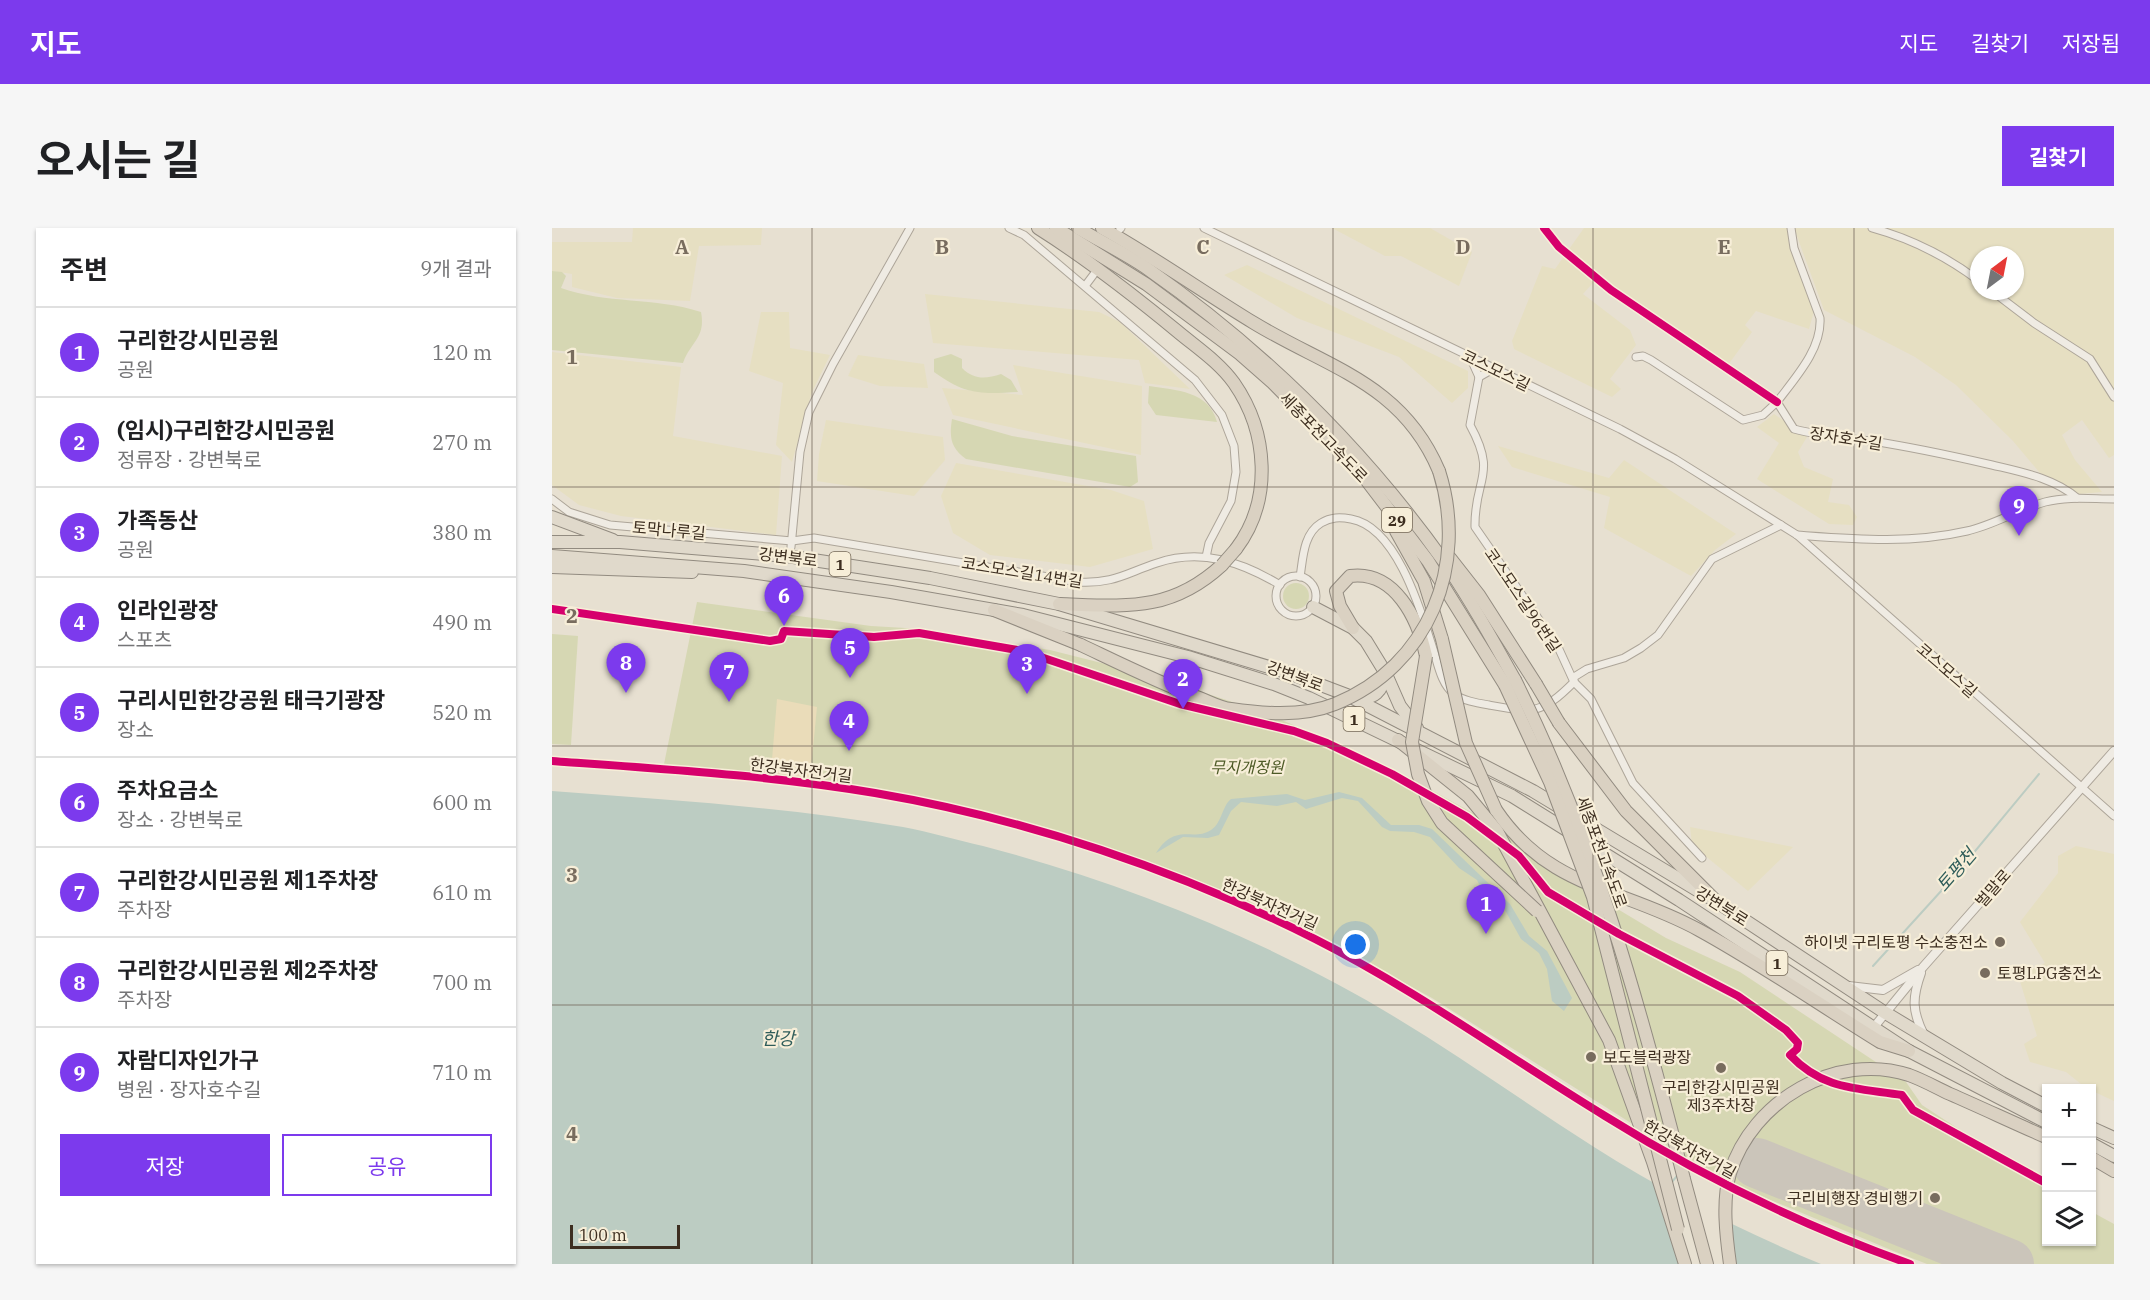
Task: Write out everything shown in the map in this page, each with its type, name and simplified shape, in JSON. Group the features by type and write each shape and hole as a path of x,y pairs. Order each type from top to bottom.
{"highway":[{"path":"1038,228 1095,266 1217,364 1240,392 1257,430 1262,463 1258,505 1246,533 1222,565 1197,585 1156,603 1119,607 1059,604"},
{"name":"세종포천고속도로","path":"1056,228 1112,261 1180,309 1240,354 1273,383 1364,477 1446,587 1510,683 1593,897 1687,1264"},
{"name":"세종포천고속도로","path":"1078,228 1143,266 1254,351 1309,402 1384,484 1445,564 1556,764 1610,913 1707,1264"},
{"path":"994,610 1228,709 1276,714 1334,705 1378,679 1415,643 1435,607 1447,571 1450,539 1448,509 1439,471 1418,433 1382,394 1253,323 1102,228"},
{"path":"1309,402 1368,455 1479,594 1559,723 1626,811 1717,902"},
{"path":"1290,403 1385,514 1407,547 1424,581 1442,639 1466,743 1496,810 1511,833 1546,863 1568,876 1698,930 1880,1042 1909,1051"},
{"path":"552,516 620,542"},
{"name":"강변북로","path":"552,542 620,542 787,556 930,578 1059,604 1240,657 1347,695 1533,791 1717,902 1884,1012 2002,1083 2042,1104"},
{"name":"강변북로","path":"552,556 744,572 880,590 1083,628 1228,669 1309,698 1491,784 1552,819 1874,1027"},
{"path":"552,567 664,573 744,572"},
{"path":"1420,731 1400,706 1385,672 1340,606 1336,591 1344,579 1350,576 1370,576 1383,582 1403,602 1421,633 1426,656 1412,741 1418,774 1428,801 1442,823 1537,911"},
{"path":"1313,607 1353,628"},
{"path":"1347,695 1370,698 1383,685 1385,672"},
{"path":"1398,740 1467,796 1497,831 1537,911 1609,1040 1687,1264"},
{"name":"1","path":"1874,1027 1909,1051 2042,1120"},
{"path":"1730,1264 1727,1196 1730,1174 1739,1151 1767,1113 1786,1096 1808,1083 1837,1073 1869,1069 1908,1075 2042,1135"},
{"path":"2096,1130 2114,1138"},
{"path":"2096,1147 2114,1156"},
{"path":"2096,1158 2114,1162"},
{"path":"2096,1160 2114,1171"}],"street":[{"path":"792,544 800,452 809,412 910,228"},
{"path":"1009,228 1024,235 1195,380 1222,415 1234,446 1236,472 1231,501 1209,543 1206,557"},
{"name":"코스모스길","path":"1204,228 1620,429 1676,459 1797,535 2114,816"},
{"path":"1544,228 1559,247 1611,290 1777,402"},
{"path":"1636,357 1643,356 1651,360 1743,420 1751,420 1763,415 1777,402 1811,353 1821,328 1820,318 1794,248 1791,228"},
{"path":"1872,228 1904,237 1970,274"},
{"path":"1085,286 1094,274"},
{"path":"2005,300 2090,359 2114,397"},
{"path":"1470,357 1479,377 1493,369"},
{"name":"코스모스길96번길","path":"1479,377 1470,425 1480,444 1485,462 1483,481 1474,506 1475,526 1558,647 1574,682 1591,699 1633,783 1702,858"},
{"name":"장자호수길","path":"1777,402 1794,429 1829,438 1871,441 1967,459 2032,475 2070,492 2077,498"},
{"path":"1797,535 1890,540 1940,536 1968,531 2046,502 2077,498 2114,499"},
{"name":"토막나루길","path":"552,499 569,512 610,525 792,544"},
{"path":"1300,577 1309,536 1320,524 1337,517 1356,520 1371,527 1410,581 1440,673 1454,694 1471,702 1523,712 1550,704 1574,682 1574,678 1587,669 1624,658 1658,635 1712,560 1781,525"},
{"name":"코스모스길14번길","path":"792,544 814,538 1092,583 1132,574 1156,563 1173,559 1206,557 1245,565 1280,585"},
{"path":"1300,577 1309,581 1315,589 1316,598 1313,607 1299,616 1283,611 1276,596 1280,585 1289,578 1300,577"},
{"name":"벌말로","path":"1874,1027 1923,967 2114,751"},
{"path":"1844,984 1865,990 1883,990 1923,967"},
{"path":"1923,967 1913,1002 1914,1015 1925,1037"}],"shaded area":[{"path":"633,228 762,228 761,245 699,246 690,301 617,298 572,287 572,274 552,271 552,242 632,242"},
{"path":"1332,228 1430,228 1472,252 1459,286 1401,256 1385,256"},
{"path":"1584,228 1788,228 1814,311 1809,329 1756,311 1745,325 1752,332 1728,365 1635,303 1600,275 1583,294 1630,330 1636,345 1610,379 1621,389 1612,397 1514,349 1512,341 1542,266 1555,269"},
{"path":"1794,228 2114,228 2114,455 2109,458 2082,420 2062,435 2075,460 2102,492 2079,494 2040,473 2013,441 1956,385 1915,357 1824,310"},
{"path":"1247,265 1468,371 1468,388 1452,403 1399,357 1297,318 1224,275"},
{"path":"925,294 1099,312 1120,322 1190,389 1145,383 1139,360 933,343"},
{"path":"761,312 789,312 790,348 830,355 812,392 792,462 776,445 783,383 749,371"},
{"path":"552,352 681,367 673,436 782,456 776,535 621,516 579,505 552,485"},
{"path":"858,355 924,364 928,388 880,386 848,376"},
{"path":"1013,365 1142,386 1141,455 953,415 942,388 1023,395"},
{"path":"1774,414 1807,437 1798,452 1804,467 1833,479 1828,502 1849,505 1857,517 1853,525 1829,524 1757,479 1779,443 1757,427"},
{"path":"826,420 943,437 945,460 914,496 817,481 819,454"},
{"path":"1498,446 1609,478 1624,460 1736,534 1715,550 1691,576 1604,528 1610,497 1512,467"},
{"path":"956,463 1111,490 1144,501 1153,549 1090,567 990,555 953,533 941,496"},
{"path":"1690,827 1793,847 1748,891 1692,845"},
{"path":"2076,846 2114,854 2114,1101 2096,1093 2096,1084 2081,1084 2066,1072 2030,1062 2024,1044 2037,1036 2018,975 2045,963 2020,922 2058,873 2058,856"}],"green space":[{"path":"552,271 562,272 566,276 561,288 578,293 666,304 701,312 700,334 683,363 552,350"},
{"path":"951,354 962,359 962,368 971,375 990,377 1001,374 1011,380 1018,392 983,393 965,389 945,380 934,372 934,359"},
{"path":"1149,386 1180,391 1199,398 1213,412 1217,422 1156,415 1148,403"},
{"path":"952,419 1012,436 1136,456 1138,482 1130,487 966,459 957,451 952,442"},
{"path":"1296,583 1305,587 1309,596 1305,605 1296,609 1287,605 1283,596 1287,587"},
{"name":"무지개정원","path":"697,602 871,626 923,629 1050,650 1153,676 1263,712 1386,765 1509,833 1549,868 1666,938 1740,972 1906,1082 1922,1105 2042,1183 2042,1246 2096,1246 2096,1214 2114,1224 2114,1264 1927,1264 1896,1252 1720,1179 1432,998 1305,929 1186,876 1115,850 1028,825 880,789 664,764"},
{"path":"552,634 578,636 571,745 552,744"}],"sand":[{"path":"777,699 817,707 810,779 771,772"}],"water":[{"name":"한강","path":"552,791 772,809 903,827 1029,859 1164,904 1252,942 1337,984 1435,1042 1594,1147 1649,1180 1733,1225 1821,1264 552,1264"},
{"path":"1339,792 1362,798 1391,825 1419,825 1432,829 1510,904 1529,936 1547,951 1572,998 1564,1011 1552,1001 1547,969 1539,953 1521,939 1501,903 1483,892 1477,880 1459,868 1430,837 1414,832 1390,831 1382,827 1358,801 1342,798 1306,809 1296,802 1277,806 1241,802 1231,811 1219,835 1208,838 1183,837 1156,853 1170,838 1177,835 1198,834 1211,830 1218,823 1231,799 1287,794 1305,800"}],"pier":[{"path":"1663,1183 1725,1218 1734,1264 1688,1264"}],"waterway":[{"name":"토평천","path":"1873,966 1952,879 2039,774"},
{"name":"토평천","path":"1671,1183 1677,1176"}],"runway":[{"path":"1757,1163 2009,1264"}],"cycle path":[{"path":"1544,228 1559,247 1611,290 1777,402"},
{"path":"552,609 770,641 781,639 784,631 874,637 919,633 1023,651 1180,704 1294,731 1327,743 1392,774 1467,817 1519,856 1548,892 1619,934 1738,996 1786,1030 1798,1043 1797,1049 1790,1055 1815,1075 1842,1086 1902,1095 1913,1110 2042,1181"},
{"name":"한강북자전거길","path":"552,761 754,777 875,793 989,817 1045,832 1156,869 1263,914 1352,959 1426,1002 1641,1138 1715,1179 1792,1216 1910,1264"}],"place":[{"name":"자람디자인가구","path":"2019,536"},
{"name":"주차요금소","path":"784,626"},
{"name":"구리시민한강공원 태극기광장","path":"850,678"},
{"name":"구리한강시민공원 제2주차장","path":"626,693"},
{"name":"가족동산","path":"1027,694"},
{"name":"구리한강시민공원 제1주차장","path":"729,702"},
{"name":"(임시)구리한강시민공원","path":"1183,709"},
{"name":"인라인광장","path":"849,751"},
{"name":"구리한강시민공원","path":"1486,934"},
{"name":"하이넷 구리토평 수소충전소","path":"2000,942"},
{"name":"토평LPG충전소","path":"1985,973"},
{"name":"보도블럭광장","path":"1591,1057"},
{"name":"구리한강시민공원 제3주차장","path":"1721,1068"},
{"name":"구리비행장 경비행기","path":"1935,1198"}]}
